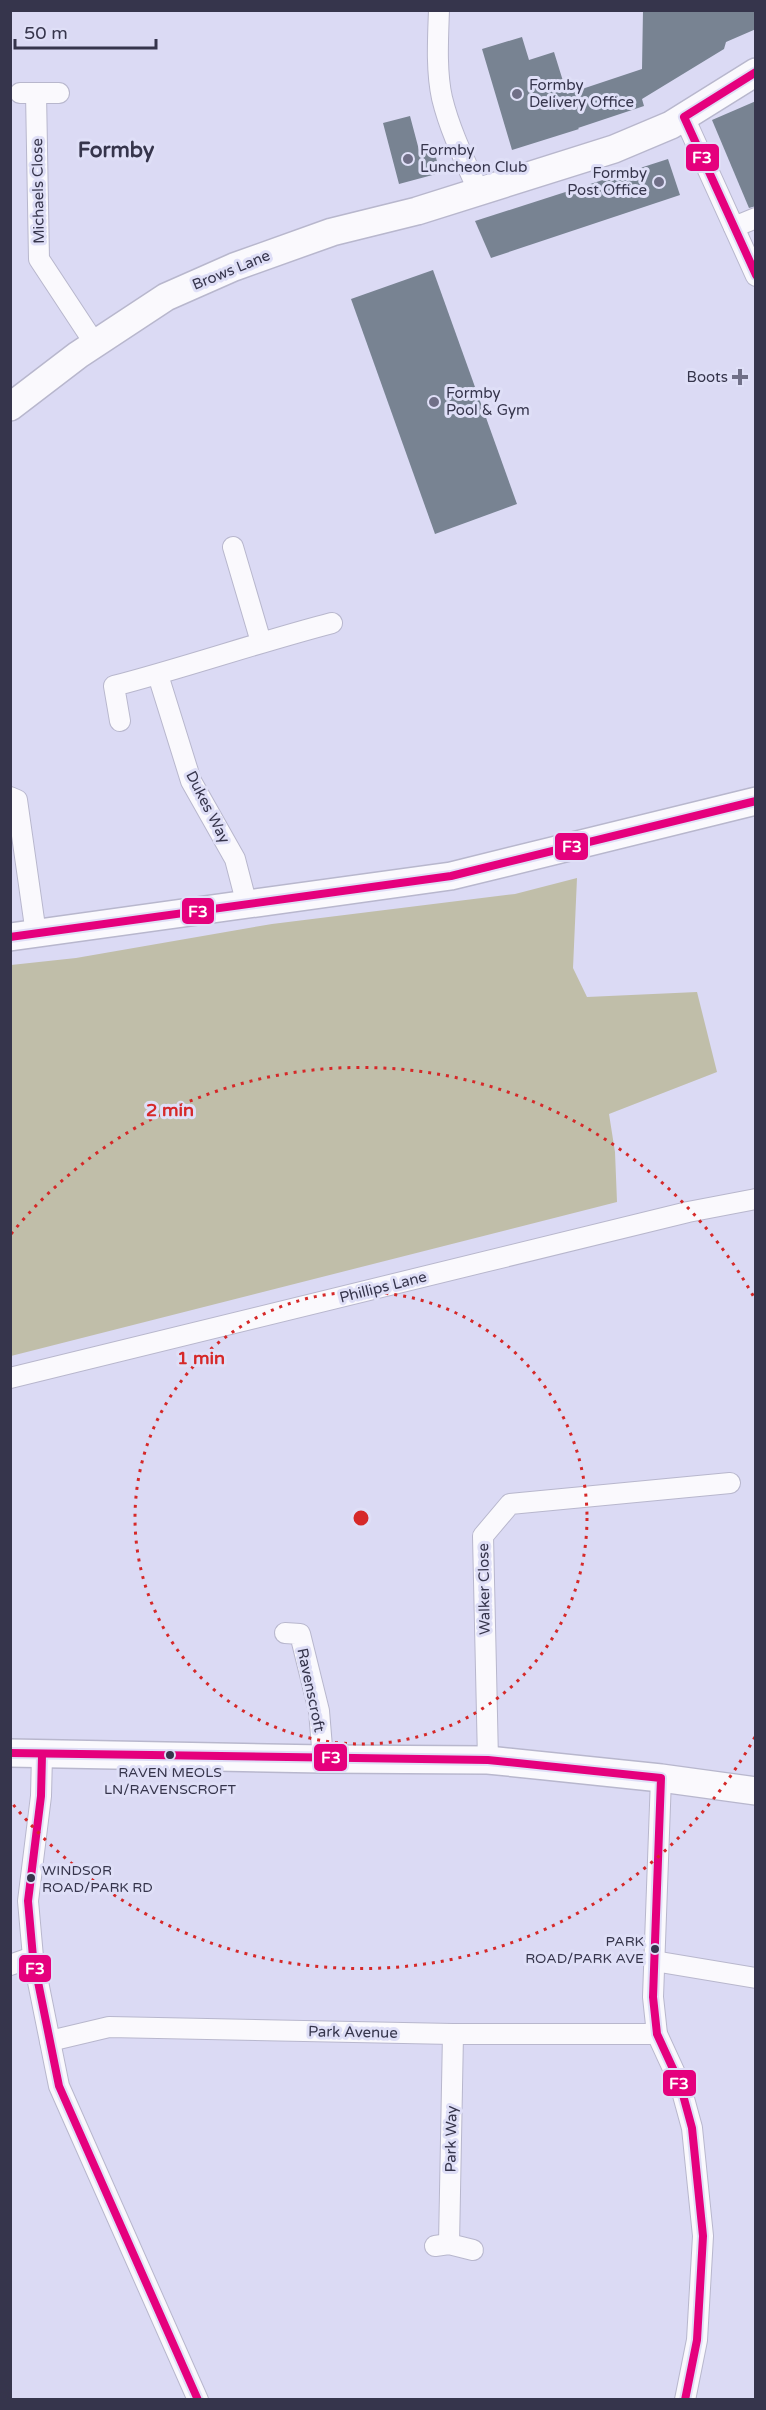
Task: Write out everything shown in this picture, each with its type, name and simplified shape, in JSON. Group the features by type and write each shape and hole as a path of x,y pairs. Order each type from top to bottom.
{"street":[{"path":"439,10 441,95 449,123 479,192"},
{"name":"Brows Lane","path":"10,407 94,344 166,297 234,267 332,232 417,211 614,149 684,117 756,72"},
{"name":"Michaels Close","path":"59,93 28,93 39,259 94,344"},
{"path":"684,117 756,276"},
{"path":"734,227 756,218"},
{"path":"233,547 261,642"},
{"path":"120,721 114,686 332,623"},
{"name":"Dukes Way","path":"158,675 191,782 235,859 247,905"},
{"path":"10,797 17,800 23,935 452,876 756,801"},
{"name":"Phillips Lane","path":"10,1378 688,1212 756,1199"},
{"name":"Walker Close","path":"488,1760 483,1536 510,1504 729,1482"},
{"name":"Ravenscroft","path":"285,1633 300,1634 319,1711 323,1759"},
{"path":"10,1753 488,1760 661,1778 756,1791"},
{"path":"42,1755 41,1796 28,1901 33,1957 59,2086 198,2400"},
{"path":"661,1778 653,1996 657,2034 680,2084 692,2128 703,2236 697,2340 686,2400"},
{"path":"10,1965 33,1957"},
{"path":"654,1961 756,1978"},
{"name":"Park Avenue","path":"50,2041 110,2027 453,2034 657,2034"},
{"name":"Park Way","path":"453,2034 442,2245 473,2250"}],"shaded area":[{"path":"577,878 573,968 587,997 697,992 717,1072 609,1114 615,1152 617,1202 11,1356 11,965 76,958 272,924 515,894"}],"building":[{"path":"643,10 756,10 756,29 726,42 724,49 642,99 644,106 512,150 482,49 522,37 529,60 554,52 567,94 642,69"},
{"path":"756,101 756,206 749,208 712,120"},
{"path":"410,116 419,150 433,146 440,173 399,184 383,123"},
{"path":"668,159 680,195 491,258 475,221"},
{"name":"Formby Pool & Gym","path":"433,270 517,504 435,534 351,299"}],"transit line":[{"name":"F3","path":"756,72 684,117 756,275"},
{"name":"F3","path":"10,937 451,876 756,801"},
{"name":"F3","path":"10,1753 488,1760 661,1778 653,1997 657,2034 680,2084 692,2128 703,2236 697,2340 685,2400"},
{"name":"F3","path":"42,1755 41,1796 28,1901 33,1957 59,2086 198,2400"}],"place":[{"name":"Formby Delivery Office","path":"517,94"},
{"name":"Formby Luncheon Club","path":"408,159"},
{"name":"Formby Post Office","path":"659,182"},
{"name":"Boots","path":"740,377"},
{"name":"Formby Pool & Gym","path":"434,402"},
{"name":"RAVEN MEOLS LN/RAVENSCROFT","path":"170,1755"},
{"name":"WINDSOR ROAD/PARK RD","path":"31,1878"},
{"name":"PARK ROAD/PARK AVE","path":"655,1949"}],"district":[{"name":"Formby","path":"116,150"}]}
